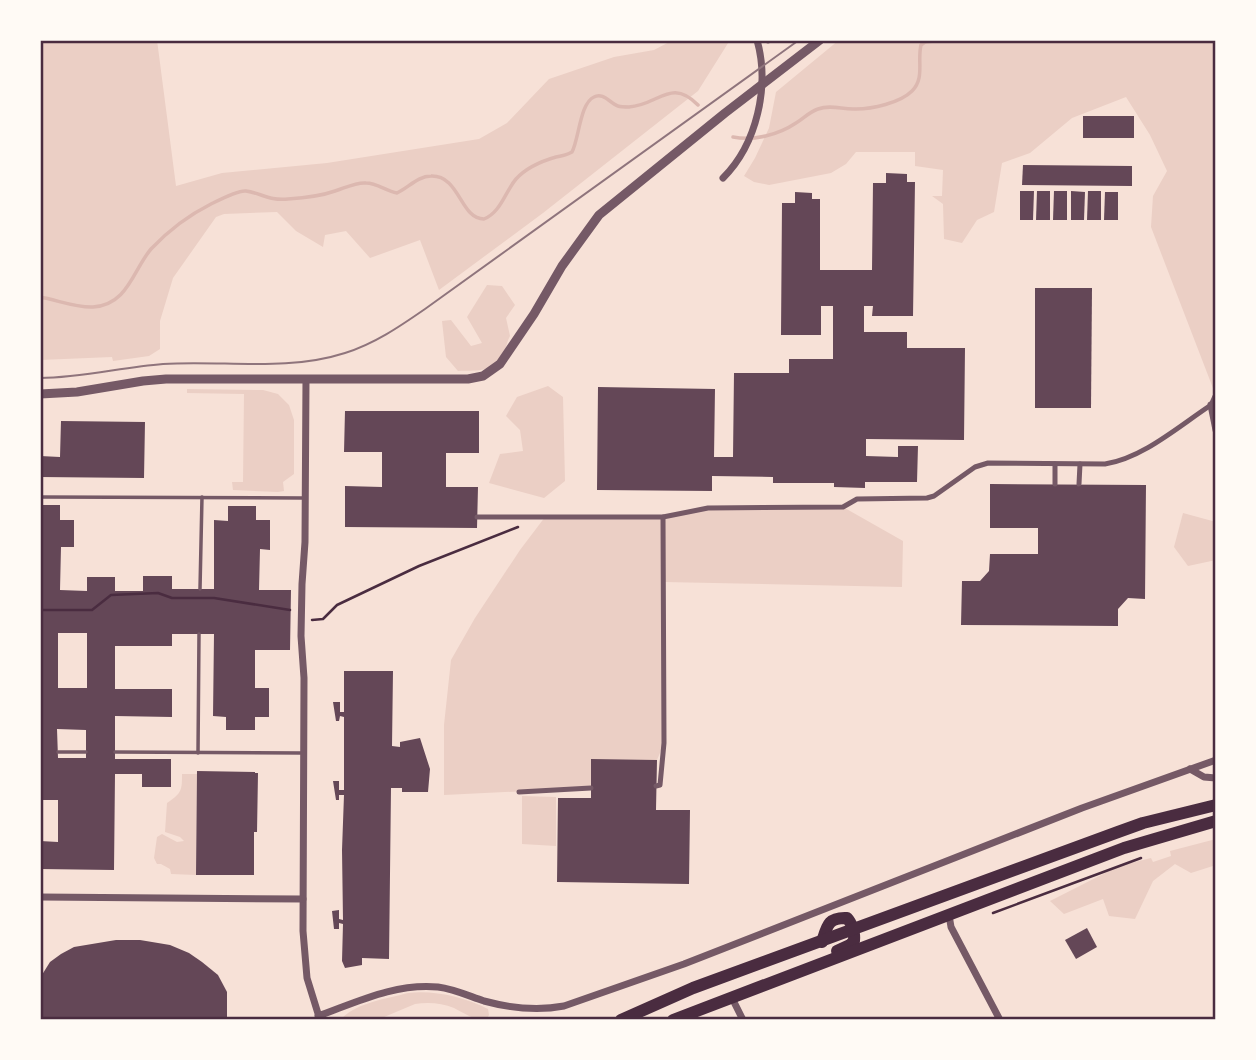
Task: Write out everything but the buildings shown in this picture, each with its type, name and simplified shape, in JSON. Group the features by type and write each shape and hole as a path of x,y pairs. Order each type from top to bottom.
{"main road":[{"path":"621,1020 693,988 1118,832 1216,805"},
{"path":"673,1020 1124,848 1216,821"},
{"path":"791,976 813,961 850,945 854,941 853,930"}],"street":[{"path":"723,178 737,161 752,131 761,95 762,73 757,40"},
{"path":"40,394 77,392 162,379 473,379 491,372 500,365 562,266 599,215 820,40"},
{"path":"306,379 305,541 301,636 304,678 303,931 307,978 319,1018 387,991 413,986 448,989 503,1006 548,1009 564,1006 684,964 1082,808 1216,760"},
{"path":"477,517 663,517 708,509 843,507 858,499 927,498 939,494 982,464 1105,464 1129,458 1211,405 1216,394"},
{"path":"1211,405 1216,430"},
{"path":"1055,464 1055,484"},
{"path":"1079,484 1080,464"},
{"path":"656,786 660,785 664,743 663,517"},
{"path":"1190,769 1204,777 1216,778"},
{"path":"519,792 591,788"},
{"path":"40,897 303,899"},
{"path":"949,915 951,927 1000,1020"},
{"path":"732,998 743,1020"}],"lane":[{"path":"40,496 305,498"},
{"path":"200,589 202,497"},
{"path":"198,753 199,634"},
{"path":"58,752 86,752"},
{"path":"115,752 304,753"}],"path":[{"path":"312,620 323,619 337,605 419,566 519,526"},
{"path":"40,610 92,610 111,595 158,593 172,598 214,598 290,610"}],"shaded area":[{"path":"40,40 157,40 176,186 222,173 327,163 479,139 507,123 549,79 614,57 654,50 673,40 730,40 698,91 543,213 439,290 420,240 370,258 346,231 325,235 323,247 296,231 277,212 224,214 216,217 173,278 160,321 160,349 149,356 113,361 112,357 40,360"},
{"path":"839,40 1216,40 1216,396 1151,227 1153,196 1167,171 1150,135 1126,97 1072,118 1030,153 1002,163 994,212 977,220 962,243 944,239 943,204 932,196 942,196 943,170 915,166 915,152 856,152 846,164 831,173 769,185 754,182 744,176 769,128 776,92"},
{"path":"487,285 502,286 515,305 506,318 510,336 503,356 497,363 482,370 458,371 446,357 442,321 451,320 471,346 482,343 467,317"},
{"path":"548,386 563,397 565,481 544,498 489,483 500,454 523,451 520,430 506,416 517,397"},
{"path":"187,389 263,390 278,394 289,405 294,420 294,474 283,482 284,491 233,490 232,482 243,482 244,394 187,393"},
{"path":"843,507 903,541 902,587 664,582 664,743 657,760 591,788 444,795 444,725 451,660 475,618 545,517 663,517 708,508"},
{"path":"1183,513 1216,522 1216,560 1188,566 1174,547"},
{"path":"182,774 197,774 196,875 171,874 170,869 157,864 154,858 157,837 162,834 177,842 184,841 165,832 167,803 180,791"},
{"path":"522,796 556,797 556,846 522,844"},
{"path":"1216,839 1216,865 1191,873 1175,864 1153,881 1135,919 1109,916 1103,899 1064,914 1050,901 1119,866 1151,858 1153,862 1171,856 1170,851"},
{"path":"408,993 459,998 488,1009 489,1015 486,1020 477,1019 449,1006 425,1003 415,1004 377,1020 342,1020 365,1005"}],"waterway":[{"path":"733,137 749,138 774,134 823,108 863,109 900,99 912,91 918,81 921,45 943,40"},
{"path":"40,297 87,307 105,305 122,293 151,249 172,230 203,208 243,191 276,199 288,199 324,194 362,183 374,184 397,193 417,180 431,176 448,182 470,212 484,219 495,212 524,171 572,152 586,106 594,97 600,96 618,106 629,107 672,93 680,93 698,105"}],"tram line":[{"path":"40,378 163,364 300,362 323,359 366,345 425,309 799,40"}]}
